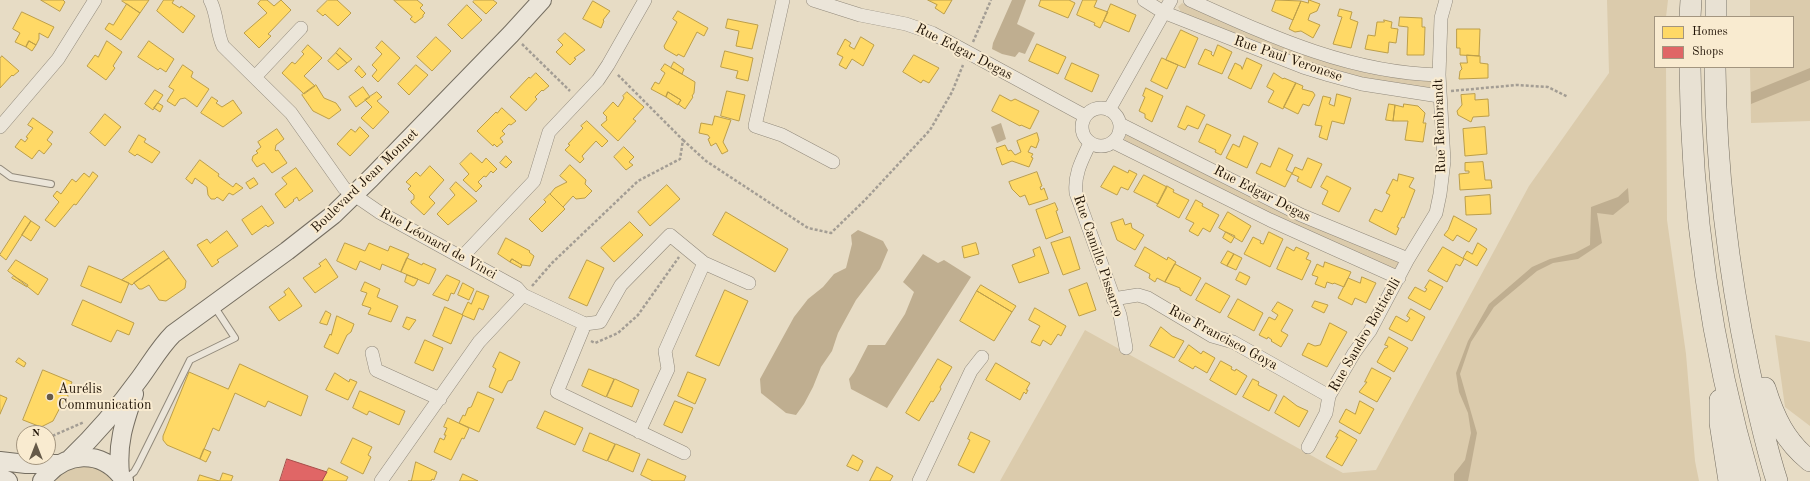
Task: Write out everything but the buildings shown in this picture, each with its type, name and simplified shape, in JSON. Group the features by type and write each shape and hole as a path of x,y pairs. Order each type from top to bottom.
{"highway":[{"path":"1690,16 1691,0"},
{"path":"1716,0 1716,16"},
{"path":"1690,68 1696,201 1703,255 1719,356 1750,481"},
{"path":"1715,68 1720,181 1733,284 1755,398 1777,481"},
{"path":"1733,284 1776,418 1785,436 1801,454 1810,461"},
{"path":"1719,356 1720,423 1729,481"}],"main road":[{"name":"Boulevard Jean Monnet","path":"42,481 49,472 96,433 140,378 161,346 169,338 333,215 511,34 542,0"},
{"name":"Boulevard Jean Monnet","path":"123,478 119,459 120,435 140,378"},
{"path":"0,461 20,464 64,461 81,457 92,458 102,461 123,478"},
{"path":"0,477 8,481"}],"street":[{"path":"1,124 58,59 95,0"},
{"name":"Rue Léonard de Vinci","path":"210,0 215,8 219,38 224,46 291,112 344,188 364,200 379,212 517,288 523,295 585,324"},
{"path":"462,257 534,181 549,132 598,80 645,0"},
{"path":"784,0 755,126 782,135 834,162"},
{"name":"Rue Edgar Degas","path":"813,0 860,15 906,24 932,33 1085,116"},
{"name":"Rue Paul Veronese","path":"1144,0 1163,12 1329,76 1362,84 1439,94"},
{"path":"1109,110 1171,0"},
{"name":"Rue Paul Veronese","path":"1190,0 1303,49 1358,65 1417,74 1439,75"},
{"name":"Rue Rembrandt","path":"1404,268 1436,213 1440,194 1444,161 1439,75 1441,18 1446,0"},
{"path":"255,77 301,28"},
{"path":"1101,108 1109,110 1117,118 1120,124 1118,137 1113,142 1101,146 1090,143 1082,134 1082,122 1085,116 1095,109 1101,108"},
{"name":"Rue Edgar Degas","path":"1120,124 1404,268"},
{"name":"Rue Edgar Degas","path":"1113,142 1270,220 1404,268"},
{"name":"Rue Camille Pissarro","path":"1090,143 1076,173 1076,193 1120,315 1126,348"},
{"path":"684,454 557,392 585,324 600,322 621,285 670,235 704,263 749,283"},
{"path":"639,432 668,368 665,351 704,263"},
{"name":"Rue Sandro Botticelli","path":"1308,447 1326,413 1329,396 1354,353 1370,332 1404,268"},
{"path":"381,481 480,342 523,295"},
{"name":"Rue Francisco Goya","path":"1113,299 1138,295 1148,298 1212,336 1233,342 1329,396"},
{"path":"372,353 376,370 440,399"},
{"path":"919,481 971,371 982,356"}],"lane":[{"path":"0,169 11,177 51,184"},
{"path":"123,478 134,472 138,465 190,360 235,338 213,305"}],"path":[{"path":"608,65 706,161 808,228 831,233 865,200 930,130 952,92 991,0"},
{"path":"511,34 579,100"},
{"path":"1439,94 1517,85 1548,87 1568,97"},
{"path":"523,295 552,263 638,181 680,158 683,140"},
{"path":"580,336 595,343 618,333 638,315 686,248"},
{"path":"56,434 91,418"}],"shaded area":[{"path":"1012,0 1026,0 1017,24 1035,33 1025,54 1019,52 1015,57 1002,54 992,49 993,43"},
{"path":"1607,0 1668,0 1666,16 1654,16 1654,68 1666,68 1667,220 1686,354 1695,461 1699,481 1000,481 1085,330 1343,473 1376,470 1529,186 1609,73"},
{"path":"1750,0 1810,0 1810,121 1751,123 1750,68 1794,68 1794,16 1750,16"},
{"path":"1182,3 1235,25 1432,81 1434,86 1432,89 1355,79 1303,64 1181,12 1178,7"},
{"path":"1810,68 1810,80 1751,104 1751,92"},
{"path":"1001,123 1006,139 997,143 991,127"},
{"path":"1128,134 1397,260 1400,263 1397,269 1394,269 1290,224 1124,141 1125,136"},
{"path":"1628,188 1629,202 1613,215 1597,213 1602,243 1578,259 1553,263 1537,271 1494,307 1471,342 1460,374 1477,433 1468,481 1454,481 1454,474 1465,460 1471,433 1468,413 1459,392 1456,373 1468,341 1489,304 1532,267 1550,259 1575,253 1590,245 1591,207 1618,197"},
{"path":"858,230 883,241 888,250 880,269 856,300 838,333 832,351 821,367 804,404 796,415 786,413 761,393 760,379 794,317 808,299 823,287 834,274 846,268 852,244 851,235"},
{"path":"923,254 938,263 944,260 971,277 887,408 851,389 849,379 868,345 885,345 905,314 914,292 903,282"},
{"path":"1775,335 1810,342 1810,426 1785,407"},
{"path":"76,466 97,469 106,473 113,481 52,481 58,475"}],"place":[{"name":"Aurélis Communication","path":"50,397"}]}
